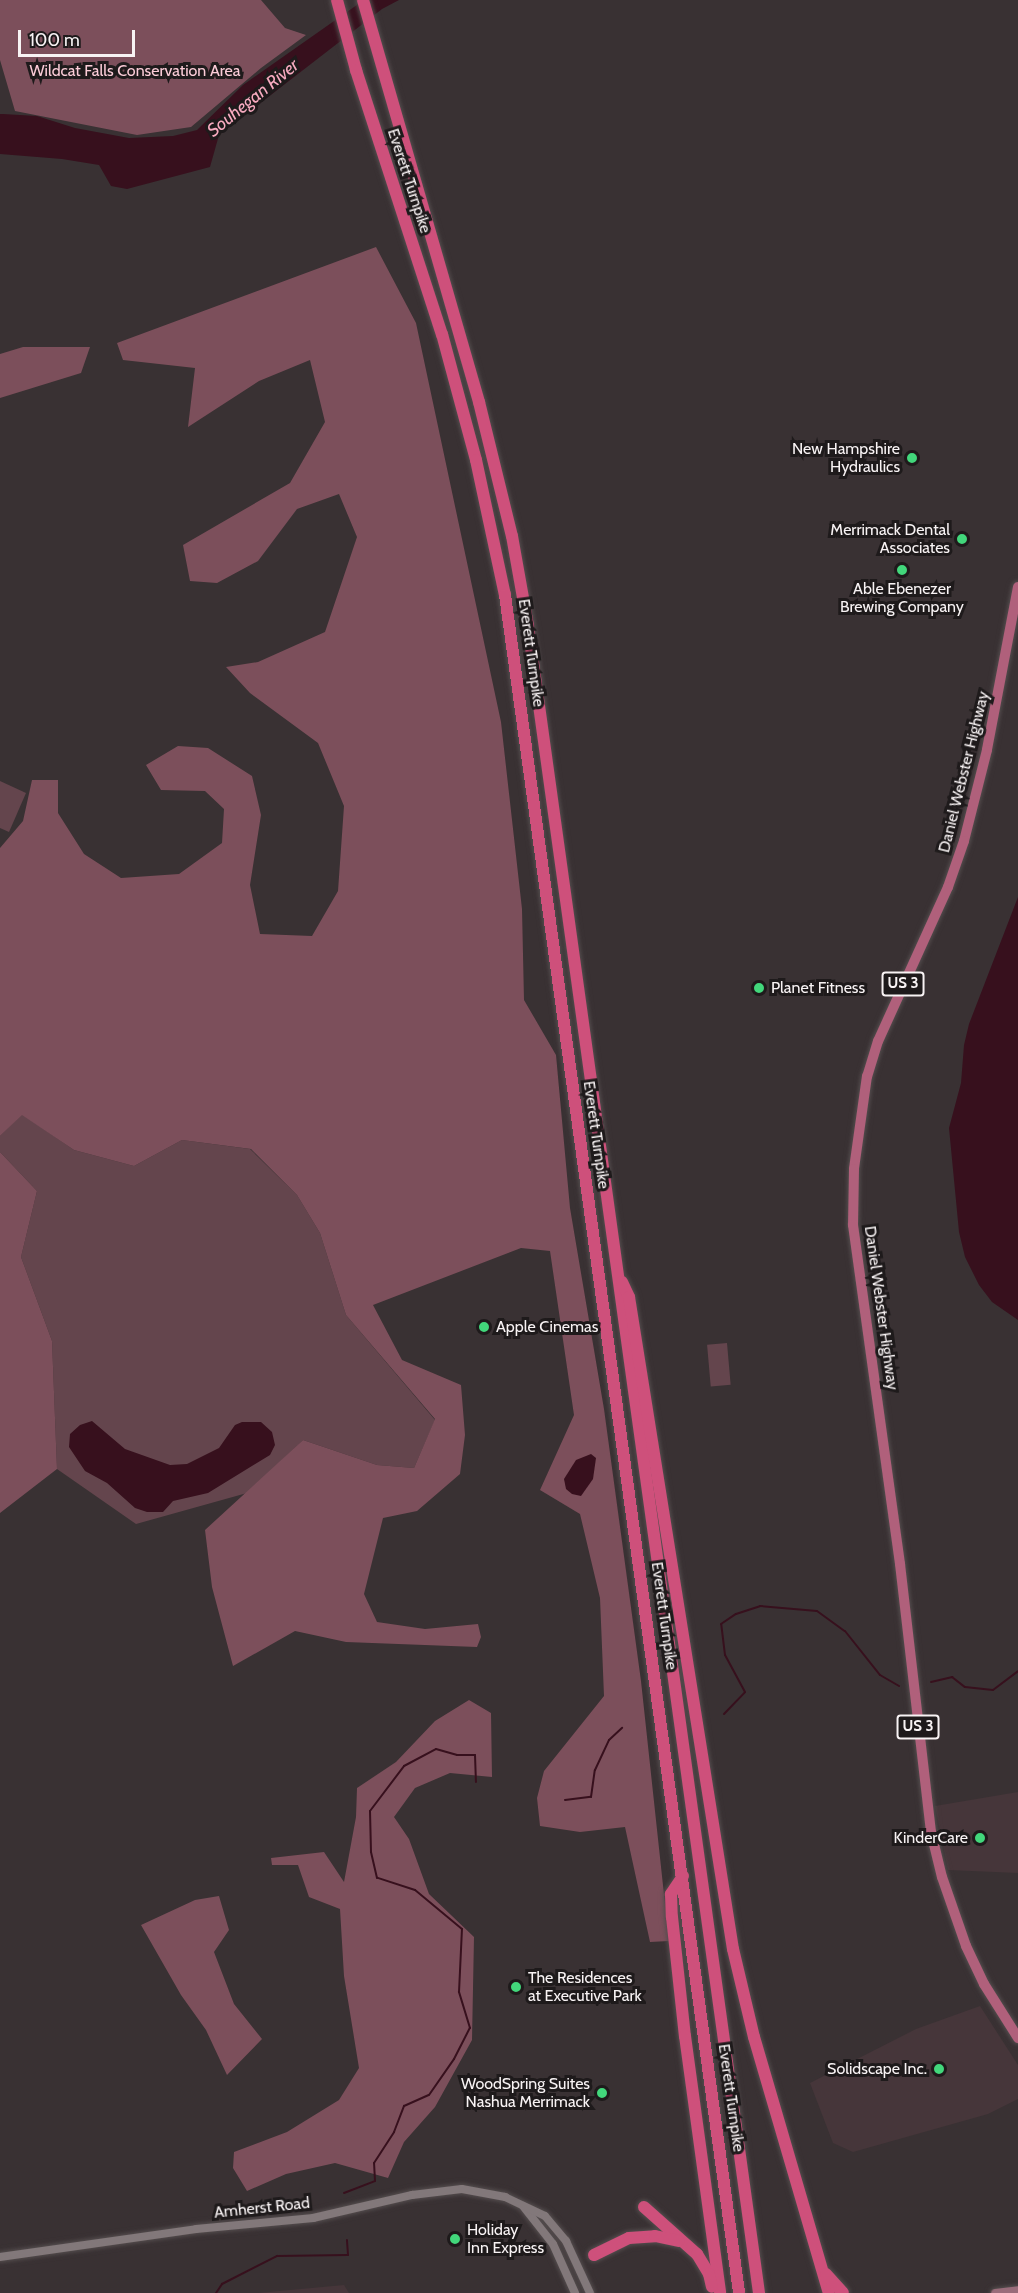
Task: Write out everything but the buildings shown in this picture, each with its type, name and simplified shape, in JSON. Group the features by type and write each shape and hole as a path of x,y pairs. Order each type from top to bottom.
{"highway":[{"name":"Everett Turnpike","path":"336,0 356,70 442,334 476,460 505,595 739,2293"},
{"name":"Everett Turnpike","path":"363,0 479,402 512,536 528,626 759,2293"},
{"path":"616,1270 629,1297 733,1949 754,2037 825,2272 829,2293"},
{"path":"683,1876 671,1894 672,1917 685,2036 720,2293"},
{"path":"644,2207 697,2254 705,2267 713,2293"},
{"path":"594,2255 629,2238 655,2236 683,2243"},
{"path":"825,2272 843,2293"}],"main road":[{"name":"Daniel Webster Highway","path":"1018,587 987,750 964,841 948,887 878,1041 867,1076 855,1150 853,1225 898,1552 931,1832 947,1894 971,1959 1018,2038"},
{"path":"995,2293 1018,2290"}],"street":[{"name":"Amherst Road","path":"0,2257 196,2229 313,2218 412,2195 449,2190 489,2192 545,2216 572,2251 590,2293"},
{"name":"Amherst Road","path":"523,2206 553,2244 575,2293"}],"shaded area":[{"path":"0,781 26,793 9,832 0,828"},
{"path":"22,1114 74,1150 134,1166 182,1140 250,1149 297,1195 320,1233 346,1315 435,1420 414,1468 377,1465 303,1440 247,1493 136,1524 57,1469 52,1341 21,1257 37,1191 0,1152 0,1136"},
{"path":"727,1343 731,1385 711,1387 707,1345"},
{"name":"KinderCare","path":"1018,1792 1018,1873 948,1870 935,1806"},
{"path":"980,2006 1018,2065 1018,2099 988,2114 853,2152 833,2143 810,2083 916,2029"},
{"path":"344,2285 349,2293 258,2293"}],"green space":[{"name":"Wildcat Falls Conservation Area","path":"0,0 261,0 285,28 306,35 261,68 191,127 137,135 15,111 0,60"},
{"path":"376,247 416,323 501,722 522,909 524,1000 556,1055 570,1208 604,1409 641,1681 669,1941 650,1942 625,1827 580,1832 540,1826 537,1798 544,1771 604,1696 600,1598 580,1514 540,1490 574,1415 550,1251 521,1248 373,1305 402,1360 461,1385 465,1435 460,1474 417,1511 383,1518 364,1594 377,1622 425,1629 478,1624 481,1637 477,1647 346,1642 295,1631 233,1666 212,1587 205,1530 303,1440 377,1465 414,1468 435,1419 346,1315 320,1233 297,1195 251,1149 182,1140 134,1166 74,1150 22,1115 0,1136 0,848 23,821 32,780 58,780 58,813 84,854 121,878 179,874 222,843 224,809 205,791 161,790 146,765 178,746 208,748 252,776 261,815 250,885 260,934 312,936 338,891 344,806 318,743 250,693 226,667 258,662 325,632 357,537 339,494 297,509 258,561 217,583 190,581 183,545 290,483 325,422 310,360 259,381 188,427 195,368 123,360 117,343"},
{"path":"23,347 90,347 81,373 0,398 0,354"},
{"path":"0,1152 37,1191 21,1257 52,1341 57,1469 0,1513"},
{"path":"469,1700 491,1713 492,1777 450,1773 415,1788 394,1817 409,1839 429,1894 474,1937 472,2040 435,2107 404,2142 388,2178 335,2163 286,2174 247,2191 233,2168 234,2152 287,2132 339,2100 359,2068 344,1976 340,1909 309,1897 298,1865 272,1865 271,1858 324,1852 344,1882 356,1817 357,1788 396,1762 435,1721"},
{"path":"219,1896 229,1930 214,1952 234,2004 262,2039 227,2075 206,2030 181,1995 141,1925 195,1900"}],"water":[{"name":"Souhegan River","path":"364,0 399,0 382,9 219,135 210,167 127,189 111,186 99,165 62,159 0,154 0,114 37,116 75,128 129,138 173,136 197,130 243,85"},
{"path":"1018,897 1018,1320 992,1302 979,1285 965,1257 959,1232 949,1128 961,1083 964,1045 969,1024"},
{"path":"92,1421 125,1449 170,1465 187,1464 219,1448 235,1425 242,1422 261,1422 272,1432 275,1445 270,1455 208,1493 173,1501 163,1512 147,1512 135,1508 107,1483 85,1471 69,1447 70,1434 80,1425"},
{"path":"591,1454 596,1458 593,1479 581,1496 572,1494 566,1489 564,1479 576,1460"}],"waterway":[{"path":"724,1714 745,1692 725,1655 721,1624 736,1614 760,1606 817,1611 845,1631 880,1675 899,1686"},
{"path":"931,1682 952,1677 965,1687 993,1690 1018,1671"},
{"path":"565,1800 591,1797 595,1770 609,1740 622,1728"},
{"path":"344,2193 375,2181 374,2163 394,2132 404,2106 429,2095 454,2059 470,2028 459,1992 462,1929 415,1890 377,1878 371,1852 370,1811 404,1766 436,1749 457,1755 475,1755 476,1782"},
{"path":"216,2293 222,2284 277,2256 348,2255 347,2240"}],"place":[{"name":"New Hampshire Hydraulics","path":"912,458"},
{"name":"Merrimack Dental Associates","path":"962,539"},
{"name":"Able Ebenezer Brewing Company","path":"902,570"},
{"name":"Planet Fitness","path":"759,988"},
{"name":"Apple Cinemas","path":"484,1327"},
{"name":"KinderCare","path":"980,1838"},
{"name":"The Residences at Executive Park","path":"516,1987"},
{"name":"Solidscape Inc.","path":"939,2069"},
{"name":"WoodSpring Suites Nashua Merrimack","path":"602,2093"},
{"name":"Holiday Inn Express","path":"455,2239"}]}
